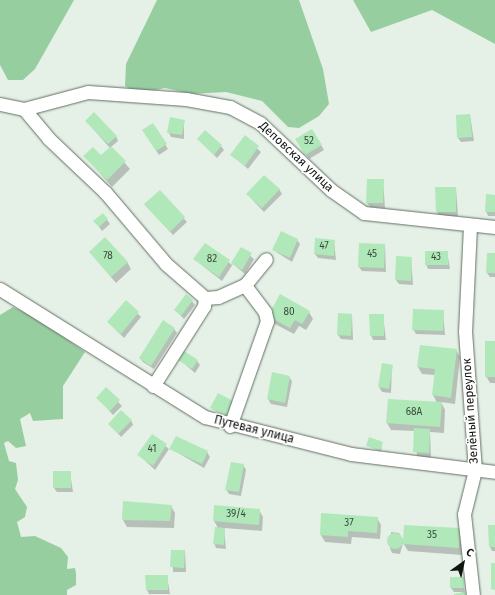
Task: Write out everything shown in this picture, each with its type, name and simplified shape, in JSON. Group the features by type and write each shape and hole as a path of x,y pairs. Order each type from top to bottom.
{"street":[{"name":"Деповская улица","path":"24,109 88,92 186,99 230,108 260,123 331,190 364,213 470,226 495,227"},
{"path":"0,104 24,109 48,138 105,192 166,264 206,298 218,297 245,285 266,259"},
{"name":"Зелёный переулок","path":"470,226 465,332 475,470 464,514 473,595"},
{"path":"230,426 267,320 265,312 245,285"},
{"name":"Путевая улица","path":"0,289 100,348 180,404 230,426 352,454 495,472"},
{"path":"153,386 204,306 206,298"}],"green space":[{"path":"0,0 74,0 35,69 23,80 8,80 0,65"},
{"path":"157,0 299,0 323,69 329,104 319,116 299,128 288,127 262,101 226,92 191,94 165,88 138,94 125,86 126,64"},
{"path":"353,0 495,0 495,44 432,10 371,32"},
{"path":"13,307 38,319 85,352 63,386 63,419 33,421 30,413 20,419 26,446 16,448 8,441 4,443 9,461 16,463 18,480 15,489 27,507 25,517 17,522 21,537 35,536 61,548 68,557 67,569 75,568 76,573 76,585 67,590 67,595 0,595 0,315"}],"building":[{"path":"94,112 117,136 108,144 85,121"},
{"path":"470,114 472,137 457,138 456,115"},
{"path":"170,117 185,120 182,135 167,133"},
{"path":"153,123 167,144 156,151 142,130"},
{"path":"312,129 322,145 305,155 295,139"},
{"path":"205,130 222,145 214,155 197,139"},
{"path":"245,135 259,146 245,166 230,155"},
{"path":"111,146 126,161 107,180 83,156 93,147 101,155"},
{"path":"264,175 280,189 262,208 246,194"},
{"path":"367,179 384,179 383,203 366,203"},
{"path":"435,187 456,187 456,212 436,212"},
{"path":"160,190 185,217 170,232 144,204"},
{"path":"486,194 495,195 495,212 485,212"},
{"path":"103,213 108,219 99,227 93,221"},
{"path":"281,231 298,239 290,258 272,250"},
{"path":"105,237 128,262 111,277 89,252"},
{"path":"315,238 335,240 334,256 314,254"},
{"path":"205,243 230,260 219,277 193,259"},
{"path":"359,243 385,244 384,268 358,267"},
{"path":"241,247 252,253 242,270 231,263"},
{"path":"425,251 448,251 448,265 425,265"},
{"path":"487,253 495,253 495,273 486,273"},
{"path":"396,256 412,257 411,281 395,280"},
{"path":"186,294 193,300 181,316 174,310"},
{"path":"280,294 310,311 302,324 295,320 290,328 268,316"},
{"path":"126,300 139,312 121,334 107,322"},
{"path":"413,309 444,310 443,331 412,330"},
{"path":"338,313 352,314 351,336 337,335"},
{"path":"369,314 384,314 384,336 370,336"},
{"path":"163,320 175,328 151,366 139,358"},
{"path":"485,341 495,341 495,377 485,377"},
{"path":"420,345 457,349 451,398 432,395 435,369 417,367"},
{"path":"184,351 198,360 192,369 178,360"},
{"path":"382,363 393,365 389,389 378,387"},
{"path":"272,372 290,376 285,403 267,399"},
{"path":"106,387 120,400 110,411 96,398"},
{"path":"218,393 237,403 230,418 210,408"},
{"path":"388,399 442,402 440,427 386,423"},
{"path":"121,410 132,420 118,434 108,424"},
{"path":"414,428 430,429 429,453 413,452"},
{"path":"152,434 167,444 153,466 137,455"},
{"path":"176,436 208,451 202,464 169,449"},
{"path":"369,437 383,442 380,451 366,446"},
{"path":"231,462 244,464 239,492 225,490"},
{"path":"53,471 71,471 71,488 53,488"},
{"path":"123,501 172,505 170,521 122,520"},
{"path":"214,505 260,509 259,525 213,521"},
{"path":"321,513 378,517 377,533 348,531 348,537 320,535"},
{"path":"404,525 460,528 459,548 403,544"},
{"path":"488,525 495,525 495,547 489,547"},
{"path":"215,527 225,528 224,545 213,544"},
{"path":"395,533 402,538 403,541 398,548 395,549 388,544 387,541 392,534"},
{"path":"171,550 185,550 184,568 170,567"},
{"path":"491,563 495,563 495,590 491,589"},
{"path":"145,575 168,575 168,590 146,590"},
{"path":"450,577 464,577 464,588 450,588"},
{"path":"465,592 466,595 454,595 454,594"}]}
